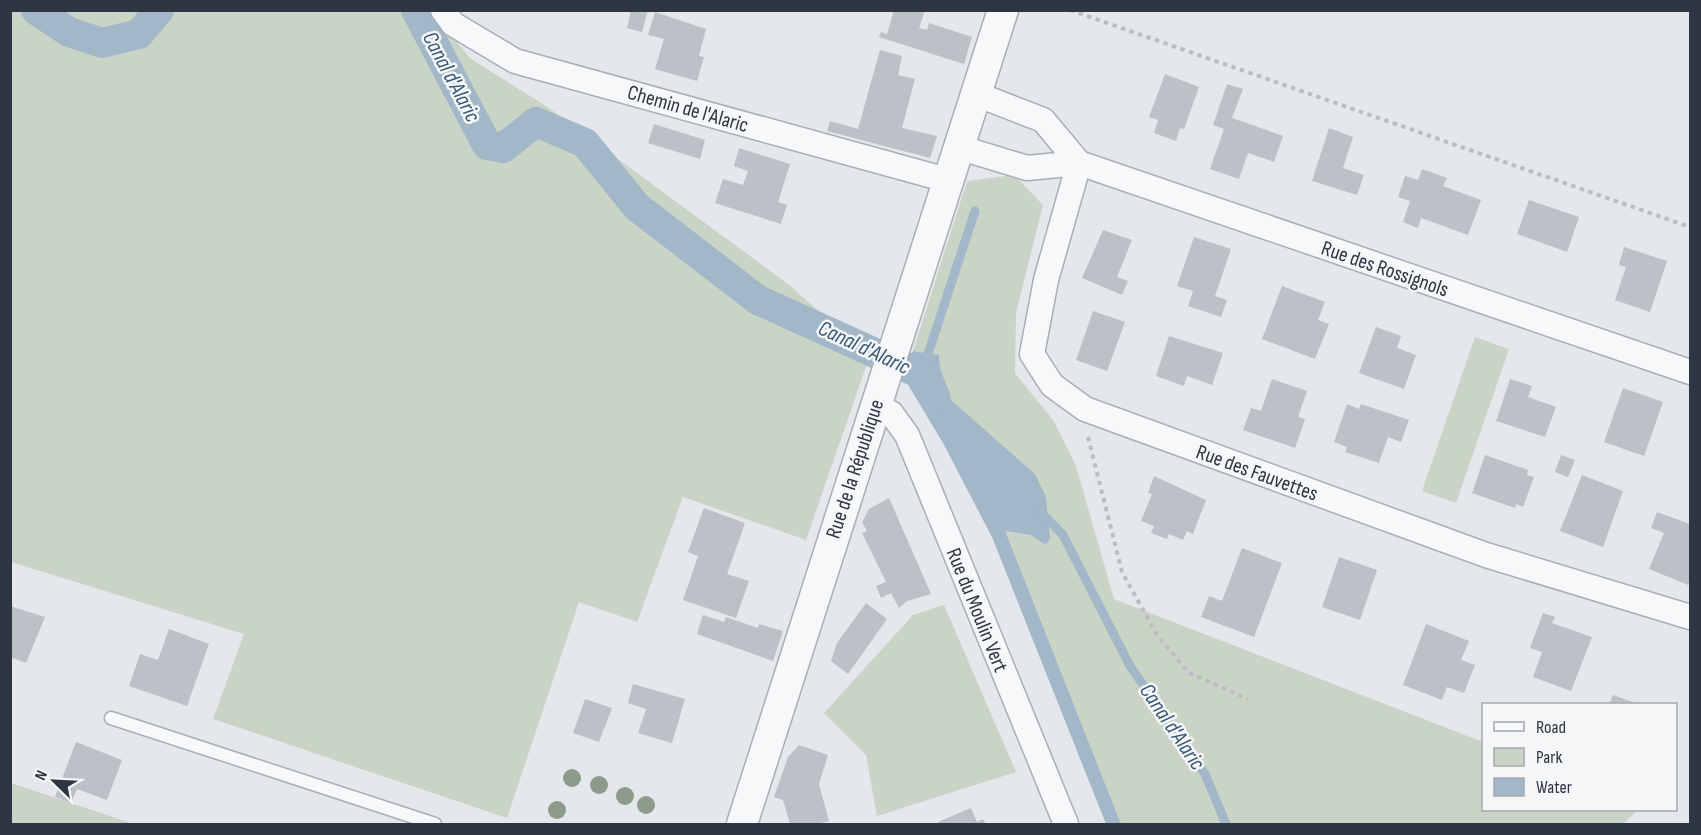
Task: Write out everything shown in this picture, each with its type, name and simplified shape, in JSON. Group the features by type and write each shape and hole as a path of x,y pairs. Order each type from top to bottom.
{"street":[{"name":"Chemin de l'Alaric","path":"443,10 453,24 515,61 947,180"},
{"name":"Rue de la République","path":"742,825 947,180 1004,10"},
{"path":"976,94 1043,120 1079,163"},
{"name":"Rue des Rossignols","path":"958,147 1027,168 1079,163 1690,372"},
{"name":"Rue des Fauvettes","path":"1079,163 1046,280 1032,354 1052,386 1085,409 1486,555 1690,617"},
{"name":"Rue du Moulin Vert","path":"879,396 908,435 1066,825"}],"lane":[{"path":"111,718 435,825"}],"path":[{"path":"1070,10 1690,227"},
{"path":"1085,409 1088,438 1122,572 1157,635 1189,673 1248,699"}],"green space":[{"path":"10,11 430,11 471,59 546,106 788,284 838,328 829,333 827,345 868,361 806,540 683,497 637,622 579,602 507,818 213,719 244,634 11,562"},
{"path":"1014,175 1043,205 1016,313 1015,373 1053,420 1076,466 1114,599 1482,742 1482,811 1637,811 1623,824 1121,824 1004,531 1031,535 1035,474 951,401 940,368 939,355 913,351 967,181"},
{"path":"1475,337 1509,349 1456,503 1422,491"},
{"path":"944,605 1016,772 877,816 866,755 824,713 913,615"},
{"path":"11,783 134,824 11,824"}],"water":[{"path":"838,328 874,339 868,361 827,345 829,333"},
{"path":"913,351 939,355 940,368 952,401 1035,474 1046,497 1050,538 1046,545 1031,535 1005,531 1121,824 1106,824 992,537 943,443 904,378"}],"building":[{"path":"631,10 648,10 642,32 627,28"},
{"path":"894,10 925,10 919,28 927,30 929,23 972,37 964,64 879,37 881,32 887,34"},
{"path":"655,12 706,29 699,56 704,57 697,81 655,69 664,39 648,35"},
{"path":"880,50 902,56 898,75 915,79 902,128 937,136 930,158 827,131 830,121 858,129"},
{"path":"1165,74 1199,87 1184,129 1180,128 1176,141 1154,133 1158,120 1149,117"},
{"path":"1227,84 1243,89 1232,118 1283,136 1274,162 1248,153 1239,179 1210,169 1224,129 1213,125"},
{"path":"654,124 705,140 700,159 648,143"},
{"path":"1329,128 1353,137 1343,168 1364,175 1357,195 1312,181"},
{"path":"739,148 790,164 778,202 787,205 781,224 715,203 723,179 743,185 748,171 734,166"},
{"path":"1422,169 1447,178 1443,186 1481,200 1468,235 1421,218 1418,228 1403,222 1410,201 1398,197 1405,176 1418,180"},
{"path":"1529,200 1579,217 1567,252 1517,234"},
{"path":"1103,230 1132,240 1117,277 1128,281 1122,295 1082,278"},
{"path":"1194,237 1231,249 1215,296 1227,300 1221,317 1188,306 1193,291 1177,286"},
{"path":"1624,247 1667,261 1650,312 1615,300 1626,267 1619,265"},
{"path":"1282,286 1325,302 1318,320 1329,324 1315,359 1262,339"},
{"path":"1093,311 1125,322 1107,371 1076,360"},
{"path":"1376,327 1401,336 1397,348 1416,355 1404,389 1359,373"},
{"path":"1169,336 1223,353 1212,385 1187,376 1184,386 1156,376"},
{"path":"1272,379 1307,391 1298,417 1305,419 1295,448 1243,430 1251,408 1261,411"},
{"path":"1510,379 1532,386 1528,397 1556,407 1545,437 1496,421"},
{"path":"1623,388 1663,402 1644,456 1604,442"},
{"path":"1347,404 1359,409 1361,404 1409,420 1401,442 1388,437 1379,463 1345,452 1347,447 1334,442"},
{"path":"1485,455 1528,470 1527,475 1534,477 1523,507 1516,504 1515,508 1472,493"},
{"path":"1561,455 1575,460 1568,477 1555,472"},
{"path":"1582,475 1623,491 1603,547 1560,531"},
{"path":"1154,476 1206,500 1193,534 1187,531 1183,540 1169,534 1167,539 1151,533 1154,526 1141,521 1152,494 1148,493"},
{"path":"889,498 931,594 907,601 899,608 891,593 881,598 876,586 886,582 862,533 867,531 862,522 869,509"},
{"path":"704,508 745,523 727,574 749,581 736,618 683,600 698,556 688,552"},
{"path":"1657,512 1690,524 1688,585 1649,569 1664,533 1651,528"},
{"path":"1242,548 1282,563 1254,637 1201,617 1209,596 1222,601"},
{"path":"1339,557 1377,570 1360,620 1322,607"},
{"path":"866,603 887,619 848,674 831,661 837,643"},
{"path":"10,606 45,617 26,663 10,657"},
{"path":"1543,613 1555,617 1552,623 1592,637 1571,691 1533,677 1542,652 1530,648"},
{"path":"703,615 724,622 726,617 758,628 759,624 783,631 773,661 697,634"},
{"path":"1426,624 1469,641 1461,660 1475,665 1464,693 1447,687 1442,700 1403,685"},
{"path":"169,629 209,644 187,706 129,686 140,654 158,660"},
{"path":"633,684 685,699 672,743 638,733 646,709 628,703"},
{"path":"1613,695 1635,703 1609,703"},
{"path":"585,699 612,708 599,742 573,733"},
{"path":"76,742 122,760 107,800 77,789 71,803 55,797"},
{"path":"799,745 828,755 819,784 829,821 817,824 790,824 783,800 774,797 788,757"},
{"path":"971,808 977,822 983,819 986,824 939,824 938,822"}],"waterway":[{"name":"Canal d'Alaric","path":"36,10 69,32 102,43 139,34 159,10"},
{"name":"Canal d'Alaric","path":"416,10 487,145 503,148 536,122 585,143 637,207 758,300 921,374 935,396"},
{"path":"925,363 975,211"},
{"name":"Canal d'Alaric","path":"1040,511 1063,535 1130,666 1205,774 1226,824"}]}
